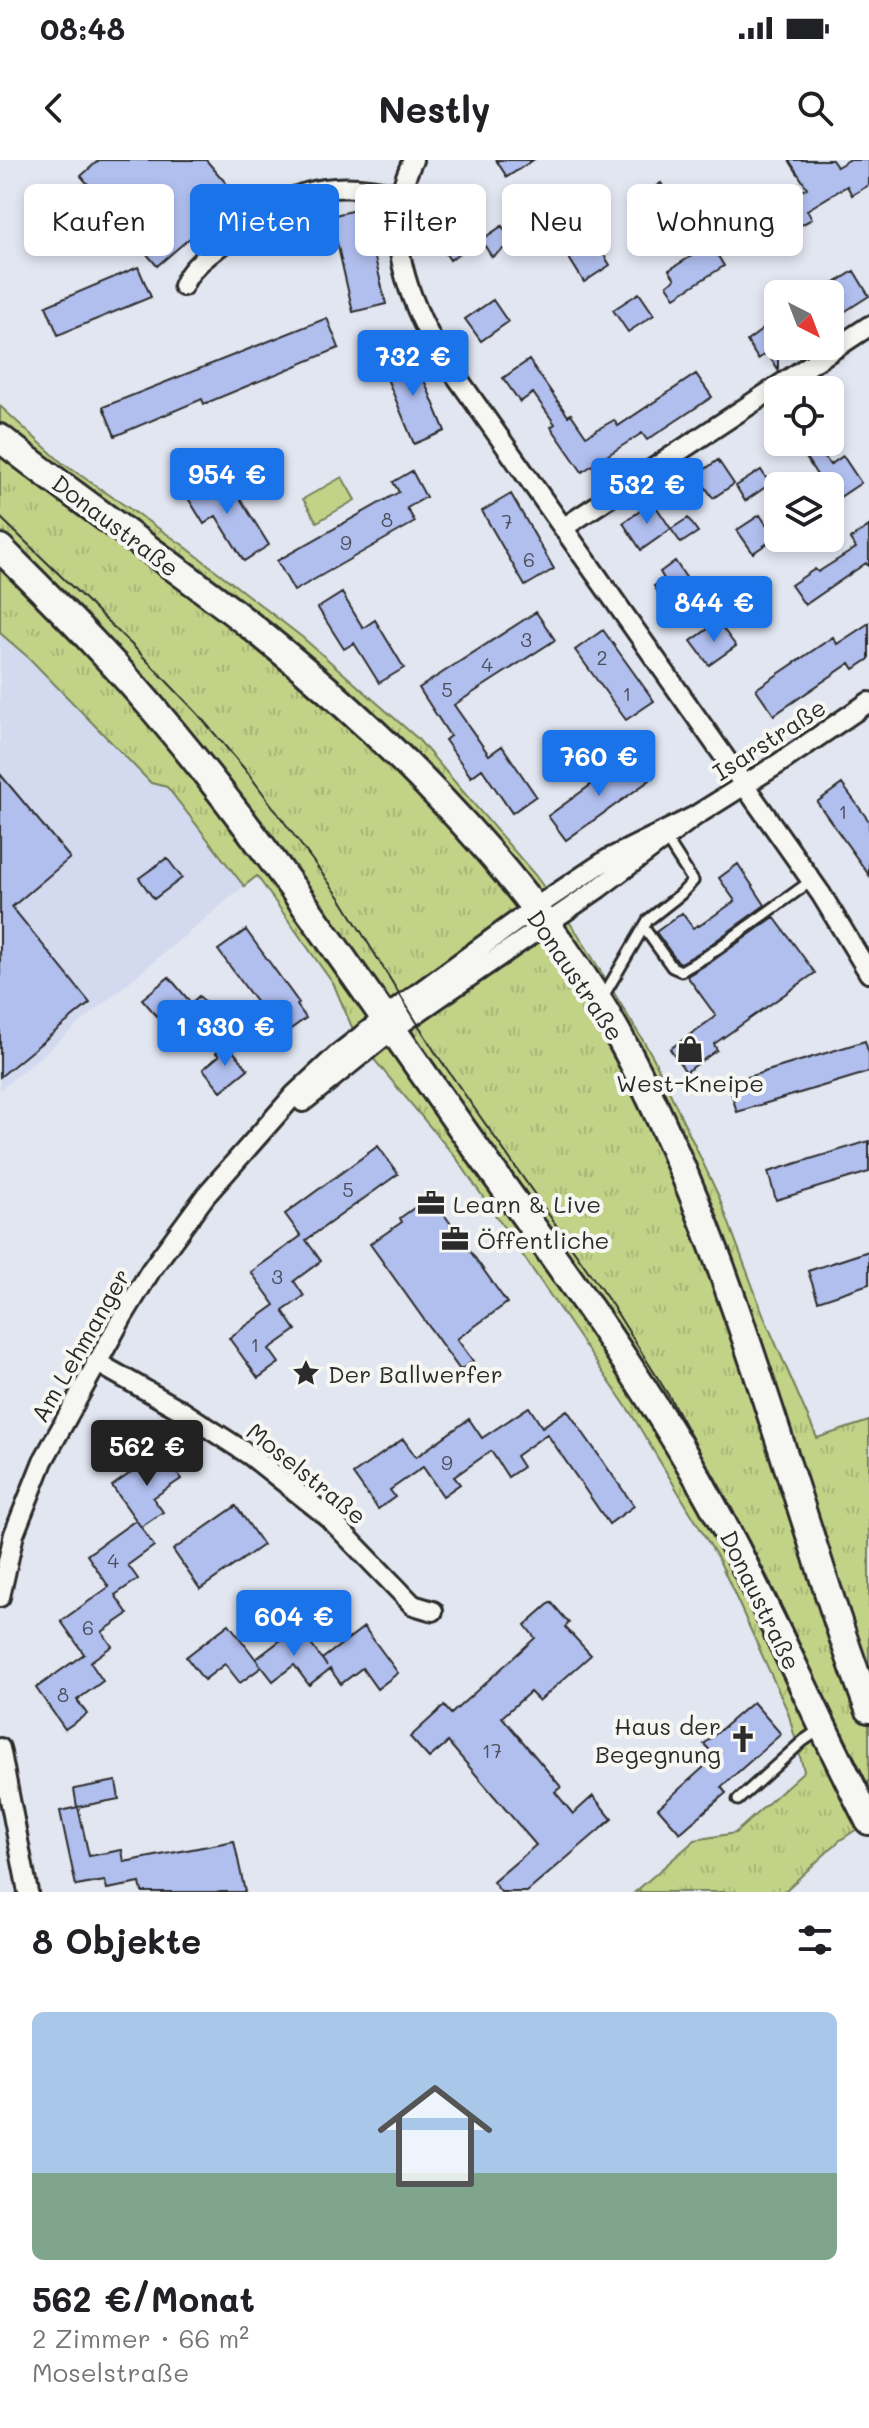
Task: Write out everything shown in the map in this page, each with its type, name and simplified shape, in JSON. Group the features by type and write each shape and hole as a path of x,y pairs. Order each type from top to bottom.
{"main road":[{"name":"Donaustraße","path":"0,438 258,631 338,698 426,783 540,916 599,1003 627,1052 697,1205 744,1331 869,1709"},
{"name":"Donaustraße","path":"0,548 94,642 172,731 274,865 623,1357 677,1443 747,1570 869,1821"}],"street":[{"path":"404,184 413,160"},
{"path":"183,286 188,273 269,207 300,193 355,187"},
{"path":"400,256 413,304 451,369 811,881 869,973"},
{"path":"563,528 869,326"},
{"name":"Isarstraße","path":"540,916 608,859 695,816 869,702"},
{"name":"Isarstraße","path":"540,916 666,839 695,816"},
{"name":"Am Lehmanger","path":"0,1597 2,1571 37,1474 96,1362 151,1270 206,1195 295,1094 338,1054 388,1024 540,916"},
{"name":"Moselstraße","path":"96,1362 179,1409 251,1456 328,1517 413,1605 433,1611"},
{"path":"0,1748 28,1892"}],"lane":[{"path":"599,1003 648,920 693,881 666,839"},
{"path":"644,928 672,967 681,971 707,956 811,881"},
{"path":"738,1800 803,1741 822,1728"}],"shaded area":[{"path":"0,618 167,787 244,886 0,1090"}],"green space":[{"path":"0,406 61,462 183,545 302,637 417,738 535,875 578,934 653,1057 719,1197 765,1319 817,1438 869,1421 869,1821 839,1841 784,1892 635,1892 695,1840 735,1833 804,1771 788,1712 719,1560 632,1415 457,1159 357,1039 334,985 257,876 244,886 167,787 151,783 29,658 0,633"},
{"path":"342,477 355,500 317,522 303,499"}],"building":[{"path":"99,160 206,160 227,184 190,184 190,238 174,252 174,184 88,184 81,176"},
{"path":"496,160 533,160 507,177"},
{"path":"789,160 832,160 837,167 849,160 869,160 869,185 852,195 847,186 807,210 812,219 803,224 803,190 807,188"},
{"path":"355,210 355,256 374,256 386,304 353,312 339,251 339,214"},
{"path":"502,226 502,250 492,257 486,248 486,237"},
{"path":"149,256 169,256 157,266"},
{"path":"604,256 610,265 584,282 569,258"},
{"path":"692,256 718,256 724,266 675,297 667,285 675,279 669,270"},
{"path":"138,267 151,297 58,335 46,306"},
{"path":"854,271 869,296 844,312 844,280 840,280"},
{"path":"639,293 654,315 628,332 613,310"},
{"path":"493,300 508,322 481,341 465,319"},
{"path":"327,318 339,348 204,404 202,399 115,436 103,407"},
{"path":"764,328 764,355 758,359 747,341"},
{"path":"412,351 445,431 414,444 381,364"},
{"path":"529,360 586,436 614,420 618,426 696,374 712,397 647,440 642,433 582,472 551,427 555,424 533,393 520,402 503,378"},
{"path":"805,456 824,456 830,465 843,456 861,483 844,494 844,472 815,472"},
{"path":"718,460 734,484 713,498 697,475"},
{"path":"761,470 764,475 764,488 745,501 736,486"},
{"path":"412,471 426,497 407,508 415,522 294,591 277,561 399,492 393,482"},
{"path":"209,474 227,503 238,495 269,545 244,561 216,516 204,524 183,490"},
{"path":"511,494 554,569 525,586 482,511"},
{"path":"653,502 671,529 641,550 623,523"},
{"path":"760,515 764,521 764,546 753,553 737,530"},
{"path":"688,518 698,532 681,543 671,529"},
{"path":"869,526 869,567 866,563 805,605 791,585 856,548 850,539"},
{"path":"675,561 695,591 669,609 654,586 664,579 660,572"},
{"path":"342,593 363,628 375,620 404,668 379,683 354,643 344,649 318,608"},
{"path":"536,612 555,640 454,705 489,755 502,746 536,796 512,813 482,769 471,777 445,740 450,736 419,688"},
{"path":"718,622 736,646 709,665 691,641"},
{"path":"869,623 869,659 854,669 850,663 774,715 756,689 833,637 837,644"},
{"path":"603,630 654,701 626,720 575,650"},
{"path":"632,755 650,780 566,840 548,816"},
{"path":"0,774 70,858 12,907 90,1003 0,1077"},
{"path":"842,784 869,821 869,875 817,802"},
{"path":"167,858 182,878 154,899 139,878"},
{"path":"738,864 765,905 703,950 681,963 677,961 656,932 682,913 693,928 699,926 735,901 719,878"},
{"path":"774,917 815,973 714,1044 717,1050 686,1072 670,1049 716,1016 687,976"},
{"path":"246,930 299,1003 297,1005 306,1018 274,1041 258,1019 265,1014 218,950"},
{"path":"169,977 191,1003 199,996 210,1008 176,1038 142,999"},
{"path":"865,1041 869,1072 737,1112 728,1083"},
{"path":"227,1044 248,1069 221,1091 203,1069 219,1056 216,1053"},
{"path":"869,1141 869,1172 776,1200 768,1172"},
{"path":"378,1146 398,1174 306,1240 321,1261 294,1281 304,1296 283,1311 296,1330 269,1349 279,1363 258,1378 229,1338 275,1305 251,1272 301,1236 285,1214"},
{"path":"431,1196 507,1303 457,1339 473,1361 460,1370 370,1244 402,1222 400,1218"},
{"path":"869,1251 869,1284 818,1301 808,1271"},
{"path":"529,1407 542,1427 567,1410 634,1506 609,1524 547,1434 516,1456 523,1467 508,1477 491,1451 454,1477 460,1484 443,1496 423,1467 390,1490 395,1497 378,1509 353,1474 403,1439 416,1457 469,1419 482,1438"},
{"path":"162,1451 181,1479 153,1498 163,1512 141,1527 112,1486"},
{"path":"236,1506 263,1545 200,1589 173,1550"},
{"path":"136,1520 154,1546 128,1565 138,1579 115,1595 128,1614 102,1632 112,1646 90,1662 103,1681 77,1700 87,1714 65,1729 36,1688 84,1654 61,1621 109,1587 87,1555"},
{"path":"551,1602 569,1623 565,1627 591,1655 539,1701 530,1692 502,1717 561,1787 555,1792 573,1814 593,1796 612,1819 527,1892 501,1892 493,1882 536,1845 448,1742 429,1758 410,1737 444,1706 451,1714 535,1638 525,1625"},
{"path":"229,1624 261,1666 256,1659 298,1627 327,1666 322,1659 364,1627 398,1673 377,1689 362,1668 341,1684 330,1669 309,1685 294,1665 273,1681 262,1667 240,1683 225,1664 204,1680 186,1657"},
{"path":"753,1702 781,1734 721,1787 726,1793 680,1833 658,1808 714,1755 704,1744"},
{"path":"116,1781 119,1799 77,1807 74,1789"},
{"path":"78,1807 89,1856 122,1850 124,1862 234,1841 245,1892 142,1892 140,1883 107,1889 105,1881 76,1886 60,1811"}],"tram line":[{"path":"0,517 197,713 248,773 341,899 435,1052 612,1305 669,1396 747,1539 869,1787"}],"place":[{"name":"West-Kneipe","path":"690,1049"},
{"name":"Learn & Live","path":"431,1203"},
{"name":"Öffentliche","path":"455,1239"},
{"name":"Der Ballwerfer","path":"306,1373"},
{"name":"Haus der Begegnung","path":"743,1739"}]}
